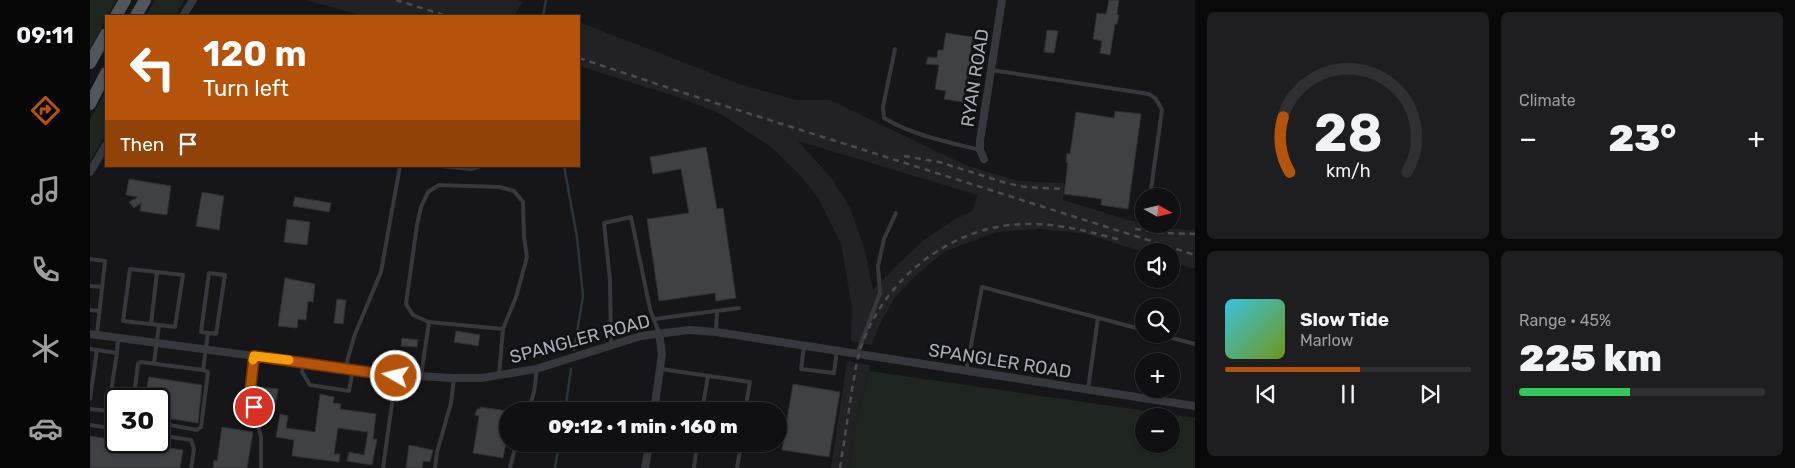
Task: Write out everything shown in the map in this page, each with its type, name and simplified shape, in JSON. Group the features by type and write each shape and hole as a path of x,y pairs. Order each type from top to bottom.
{"main road":[{"path":"116,15 124,0"},
{"path":"137,15 145,0"},
{"path":"90,63 105,36"},
{"path":"90,104 105,75"}],"street":[{"path":"185,15 193,0"},
{"name":"RYAN ROAD","path":"984,159 980,150 1001,0"},
{"path":"90,172 105,147"},
{"name":"SPANGLER ROAD","path":"93,334 396,376 481,378 536,369 641,336 688,330 716,332 804,345 1195,406"},
{"path":"656,402 662,354 659,333"},
{"path":"646,468 648,452"}],"lane":[{"path":"895,49 883,107 884,118 897,126 980,150"},
{"path":"991,70 1149,94 1156,99 1162,110 1151,188"},
{"path":"303,362 302,372 310,385 349,391 349,368 355,334 380,272 400,167"},
{"path":"450,167 471,169 478,167"},
{"path":"499,375 503,329 516,297 527,257 524,237 523,202 514,191 499,187 439,185 428,192 421,207 406,304 413,315 429,322 503,329"},
{"path":"857,354 880,293 878,266 884,239 896,213"},
{"path":"610,345 610,280 604,223 631,217 650,309 659,333"},
{"path":"90,259 105,261 99,311 93,334"},
{"path":"130,269 183,275 175,327 151,324 123,321 130,269"},
{"path":"151,324 157,272"},
{"path":"209,273 225,275 216,334 208,333 201,332 209,273"},
{"path":"90,286 102,287"},
{"path":"966,371 982,287 1135,328"},
{"path":"654,319 739,308"},
{"path":"90,310 99,311"},
{"path":"716,332 717,311"},
{"path":"1088,389 1098,318"},
{"path":"421,378 429,322"},
{"path":"154,363 159,325"},
{"path":"203,370 208,333"},
{"path":"112,388 118,337"},
{"path":"1180,340 1195,344"},
{"path":"804,345 801,369 834,373 837,350"},
{"path":"90,349 117,353"},
{"path":"90,398 97,350"},
{"path":"254,356 250,393 261,437 261,468"},
{"path":"135,388 138,364 141,362 208,372 201,427 198,430 170,425"},
{"path":"532,402 537,380 536,369"},
{"path":"661,369 750,382 747,402"},
{"path":"383,468 396,376"},
{"path":"704,402 708,376"},
{"path":"435,468 437,452 451,403 454,378"},
{"path":"90,409 105,411"},
{"path":"90,425 105,427"},
{"path":"170,437 191,440 194,449 191,468"},
{"path":"510,468 514,452"},
{"path":"694,468 696,452"},
{"path":"737,468 740,452"}],"shaded area":[{"path":"90,0 116,0 108,15 105,15 105,21 90,50"},
{"path":"155,0 185,0 176,15 147,15"},
{"path":"307,0 517,0 523,2 515,15 360,15"},
{"path":"580,22 739,84 796,100 830,100 965,165 1018,181 1064,183 1063,200 1135,222 1135,233 1180,233 1180,229 1195,229 1195,269 1180,264 1180,243 1135,243 1135,249 1082,233 1039,229 996,232 944,252 914,277 896,296 882,320 871,345 851,341 852,308 841,243 819,199 799,174 771,147 721,114 681,98 580,66","holes":["798,141 977,195 972,211 950,222 924,240 873,290 865,251 851,210 833,180"]},
{"path":"105,92 105,136 90,161 90,120"},
{"path":"847,361 870,365 855,430 850,468 831,468"},
{"path":"869,371 1135,409 1135,453 1180,453 1180,416 1195,418 1195,468 850,468 855,430"}],"building":[{"path":"1109,0 1119,0 1117,14 1119,15 1117,24 1115,24 1110,55 1100,53 1102,41 1093,39 1097,13 1106,14"},
{"path":"1047,30 1058,31 1054,53 1044,52"},
{"path":"946,33 973,37 970,56 979,57 977,71 968,70 963,102 944,99 946,91 935,89 939,65 926,64 928,57 937,58 938,50 943,50"},
{"path":"1115,111 1141,114 1128,209 1101,205 1102,199 1064,194 1068,163 1066,162 1067,153 1070,154 1076,112 1114,118"},
{"path":"706,147 717,209 723,208 736,298 716,301 715,293 659,301 647,219 689,213 681,169 653,174 650,157"},
{"path":"129,179 171,186 167,215 140,211 141,203 134,208 129,202 138,197 126,195"},
{"path":"202,192 224,196 219,230 196,226"},
{"path":"295,197 331,203 329,212 293,206"},
{"path":"287,219 310,222 307,245 284,242"},
{"path":"285,278 315,284 313,302 308,301 306,320 298,319 297,328 278,326"},
{"path":"337,299 346,300 343,324 334,323"},
{"path":"456,331 480,335 478,346 454,342"},
{"path":"402,338 418,340 417,347 401,346"},
{"path":"149,377 202,385 198,423 170,419 170,388 146,388"},
{"path":"793,384 840,392 829,457 787,451 787,420"},
{"path":"261,387 278,389 274,412 258,409"},
{"path":"320,394 334,397 333,403 341,404 340,409 376,414 373,439 377,439 372,465 347,461 349,452 364,455 368,432 338,428 334,454 340,454 339,462 292,456 294,440 276,437 280,414 288,416 286,428 315,432"},
{"path":"480,407 499,410 499,452 504,452 503,458 473,453 479,416 475,415 477,409 480,409"},
{"path":"222,427 253,432 247,468 213,468 214,460 217,461"},
{"path":"90,436 105,438 105,453 170,453 170,448 183,450 180,468 90,468"},
{"path":"409,445 433,450 430,462 423,461 422,468 406,468"}],"waterway":[{"path":"543,15 546,0"},
{"path":"564,167 577,237 583,296 574,350"},
{"path":"566,402 571,369"},
{"path":"555,468 558,452"}],"railway":[{"path":"396,0 444,15"},
{"path":"580,58 1195,255"},
{"path":"904,156 939,162 1025,187 1064,189"},
{"path":"840,468 855,371 863,342 874,318 888,296 906,276 926,259 949,244 973,234 999,227 1025,224 1062,227 1121,240"},
{"path":"1164,233 1195,234"}],"slow traffic":[{"path":"253,360 254,356 289,360"}],"route":[{"path":"254,407 250,393 254,356 396,376"}]}
